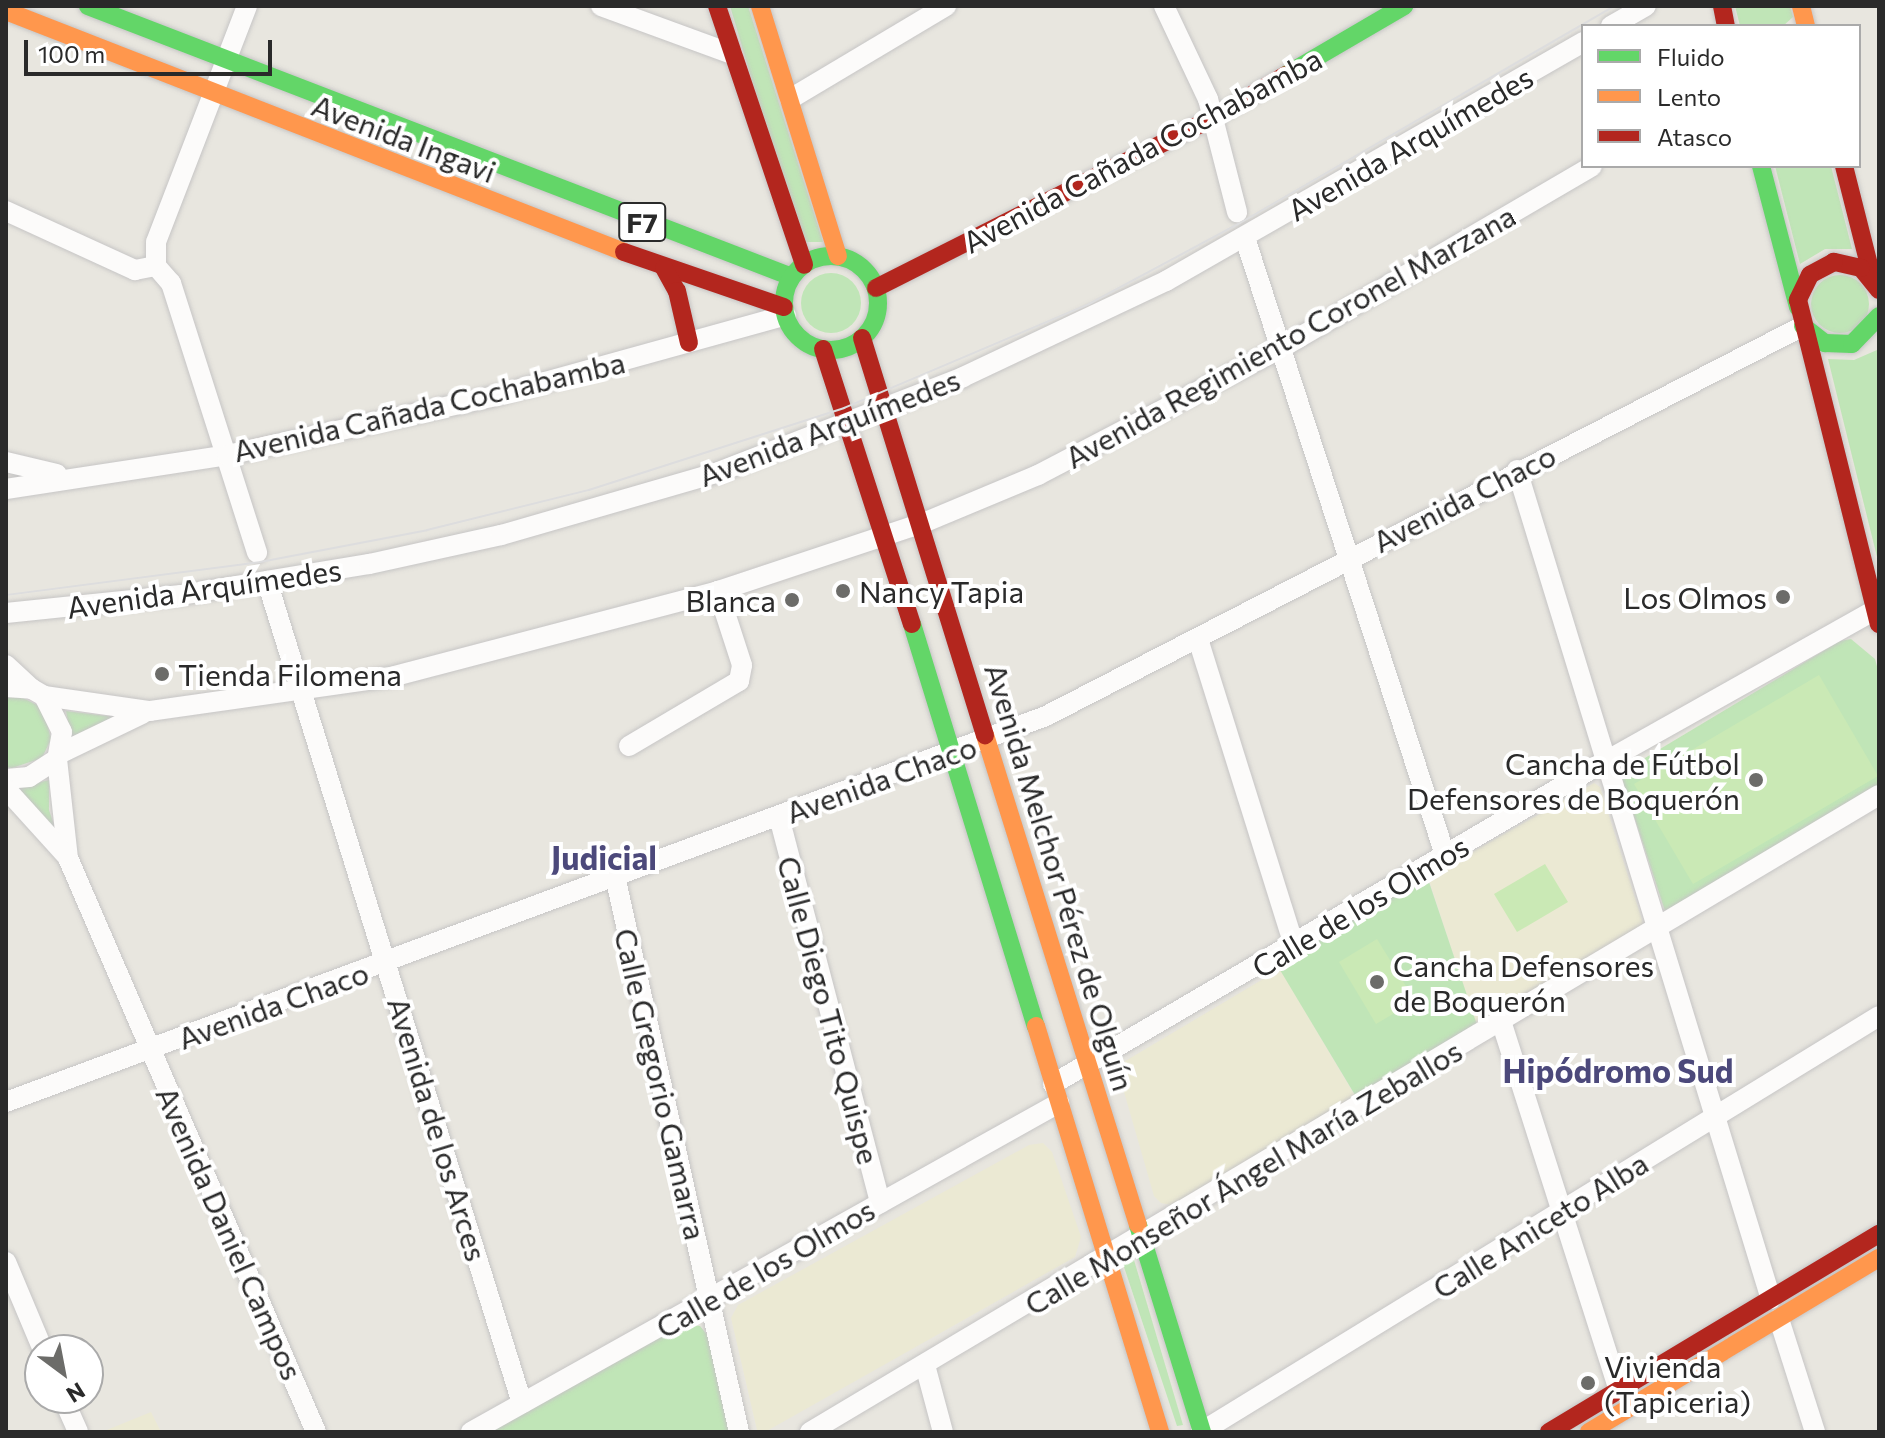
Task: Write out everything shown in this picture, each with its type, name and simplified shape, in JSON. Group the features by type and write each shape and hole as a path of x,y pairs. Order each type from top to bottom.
{"main road":[{"name":"Avenida Ingavi","path":"88,6 798,271"},
{"path":"717,6 798,271 785,311 796,335 823,349 844,348 862,338 876,317 876,288 866,271 838,256 760,6"},
{"name":"Avenida Cañada Cochabamba","path":"866,271 1211,109 1368,6"},
{"name":"Avenida Cañada Cochabamba","path":"876,288 1404,6"},
{"name":"Avenida Ingavi","path":"6,11 212,94 664,268 785,311"},
{"path":"1762,168 1877,617"},
{"path":"1845,168 1877,286"},
{"path":"798,271 838,256"},
{"path":"1877,286 1848,263 1821,267 1802,286 1801,320 1825,343 1852,344 1864,337 1879,316"},
{"path":"664,268 677,291 689,343"},
{"name":"Avenida Melchor Pérez de Olguín","path":"862,338 923,523 1144,1237 1201,1432"},
{"path":"823,349 953,752 1160,1432"},
{"path":"1549,1432 1879,1234"},
{"path":"1589,1432 1618,1424 1879,1258"}],"street":[{"path":"247,6 156,242 156,266 171,283 257,553"},
{"path":"601,6 732,54"},
{"path":"790,99 946,6"},
{"path":"1164,6 1211,109 1237,212"},
{"path":"1614,24 1646,6"},
{"name":"Avenida Arquímedes","path":"6,613 267,581 501,535 614,506 849,422 1093,317 1245,238 1581,43"},
{"name":"Avenida Regimiento Coronel Marzana","path":"6,687 150,711 301,693 525,646 718,591 923,523 1038,475 1281,348 1589,168"},
{"path":"6,211 135,270 156,266"},
{"path":"1245,238 1351,556 1445,855"},
{"name":"Avenida Cañada Cochabamba","path":"6,489 227,455 491,397 689,343 785,311"},
{"name":"Avenida Chaco","path":"6,1102 387,964 1046,716 1198,639 1801,320"},
{"name":"Avenida Cañada Cochabamba","path":"6,462 69,477"},
{"path":"1517,470 1771,1299"},
{"name":"Avenida de los Arces","path":"267,581 522,1403"},
{"path":"629,746 739,681 742,665 718,591"},
{"name":"Calle de los Olmos","path":"471,1432 710,1301 880,1203 1056,1094 1088,1064 1445,855 1877,617"},
{"path":"1198,639 1294,946"},
{"path":"6,665 38,692"},
{"name":"Avenida Daniel Campos","path":"38,692 61,725 58,757 68,858 316,1432"},
{"name":"Avenida Regimiento Coronel Marzana","path":"6,779 29,777 58,757 150,711"},
{"name":"Avenida Daniel Campos","path":"6,789 68,858"},
{"name":"Calle Monseñor Ángel María Zeballos","path":"810,1432 1502,1024 1879,795"},
{"name":"Calle Diego Tito Quispe","path":"779,817 880,1203"},
{"name":"Calle Gregorio Gamarra","path":"615,876 739,1432"},
{"name":"Calle Aniceto Alba","path":"1201,1432 1879,1016"},
{"path":"1502,1024 1619,1391"},
{"path":"6,1262 36,1334"},
{"path":"1779,1319 1815,1432"},
{"path":"925,1365 943,1432"}],"shaded area":[{"path":"1594,783 1600,787 1643,923 1638,932 1476,1024 1428,877"},
{"path":"1280,969 1355,1096 1177,1206 1161,1203 1154,1196 1118,1071 1122,1063"},
{"path":"1043,1143 1052,1152 1081,1237 1075,1257 765,1432 757,1430 731,1318 738,1305 1029,1145"},
{"path":"151,1412 161,1432 102,1432"}],"green space":[{"path":"730,6 748,6 823,242 800,242"},
{"path":"1735,6 1790,6 1793,17 1785,24 1740,24"},
{"path":"1776,168 1832,168 1852,249 1825,249 1800,264"},
{"path":"831,273 842,275 852,282 859,292 859,314 852,324 842,331 831,333 820,331 810,324 803,314 801,303 803,292 810,282 820,275"},
{"path":"1840,275 1851,277 1860,284 1867,293 1867,315 1860,324 1851,331 1840,333 1829,331 1820,324 1813,315 1811,304 1813,293 1820,284 1829,277"},
{"path":"1877,350 1879,565 1828,359 1854,360"},
{"name":"Cancha de Fútbol Defensores de Boquerón","path":"1851,639 1875,659 1879,674 1879,788 1670,913 1665,911 1620,773 1840,641"},
{"name":"Cancha de Fútbol Defensores de Boquerón","path":"1819,675 1878,776 1693,884 1634,784"},
{"path":"19,696 43,708 51,739 42,758 12,768 6,767 6,698"},
{"path":"66,711 115,717 71,737"},
{"path":"49,780 49,810 60,843 8,790"},
{"path":"1545,864 1568,902 1517,932 1494,894"},
{"path":"1426,873 1478,1028 1358,1100 1277,965"},
{"name":"Cancha Defensores de Boquerón","path":"1377,939 1415,1001 1376,1024 1339,962"},
{"path":"1134,1260 1183,1425 1177,1426 1123,1264"},
{"path":"685,1324 700,1326 709,1337 729,1432 489,1432"}],"tram line":[{"path":"1584,24 1615,6"},
{"path":"6,595 260,562 427,530 589,490 844,408 1089,304 1240,223 1581,26"}],"traffic: fast":[{"path":"88,6 792,277"},
{"path":"1286,75 1404,6"},
{"path":"1762,168 1798,307"},
{"path":"831,256 849,260 864,270 874,285 878,303 874,321 864,336 849,346 831,350 813,346 798,336 788,321 784,303 788,285 798,270 813,260 831,256"},
{"path":"1803,326 1825,343 1852,344 1879,316"},
{"path":"912,624 1036,1026"},
{"path":"1138,1225 1202,1432"}],"traffic: slow":[{"path":"760,6 838,256"},
{"path":"1801,6 1806,24"},
{"path":"6,11 624,252"},
{"path":"985,735 1138,1225"},
{"path":"1036,1026 1160,1432"},
{"path":"1589,1432 1879,1258"}],"traffic: jam":[{"path":"717,6 804,265"},
{"path":"1722,6 1726,24"},
{"path":"876,288 1213,118 1286,75"},
{"path":"1845,168 1872,277"},
{"path":"624,252 784,307"},
{"path":"1879,290 1861,268 1834,262 1810,275 1798,300 1879,624"},
{"path":"664,268 677,291 689,343"},
{"path":"862,338 985,735"},
{"path":"823,349 912,624"},
{"path":"1549,1432 1879,1234"}],"place":[{"name":"Nancy Tapia","path":"843,591"},
{"name":"Los Olmos","path":"1783,597"},
{"name":"Blanca","path":"792,600"},
{"name":"Tienda Filomena","path":"162,674"},
{"name":"Cancha de Fútbol Defensores de Boquerón","path":"1756,780"},
{"name":"Cancha Defensores de Boquerón","path":"1377,982"},
{"name":"Vivienda (Tapiceria)","path":"1588,1383"}],"district":[{"name":"Judicial","path":"604,857"},
{"name":"Hipódromo Sud","path":"1618,1070"}]}
